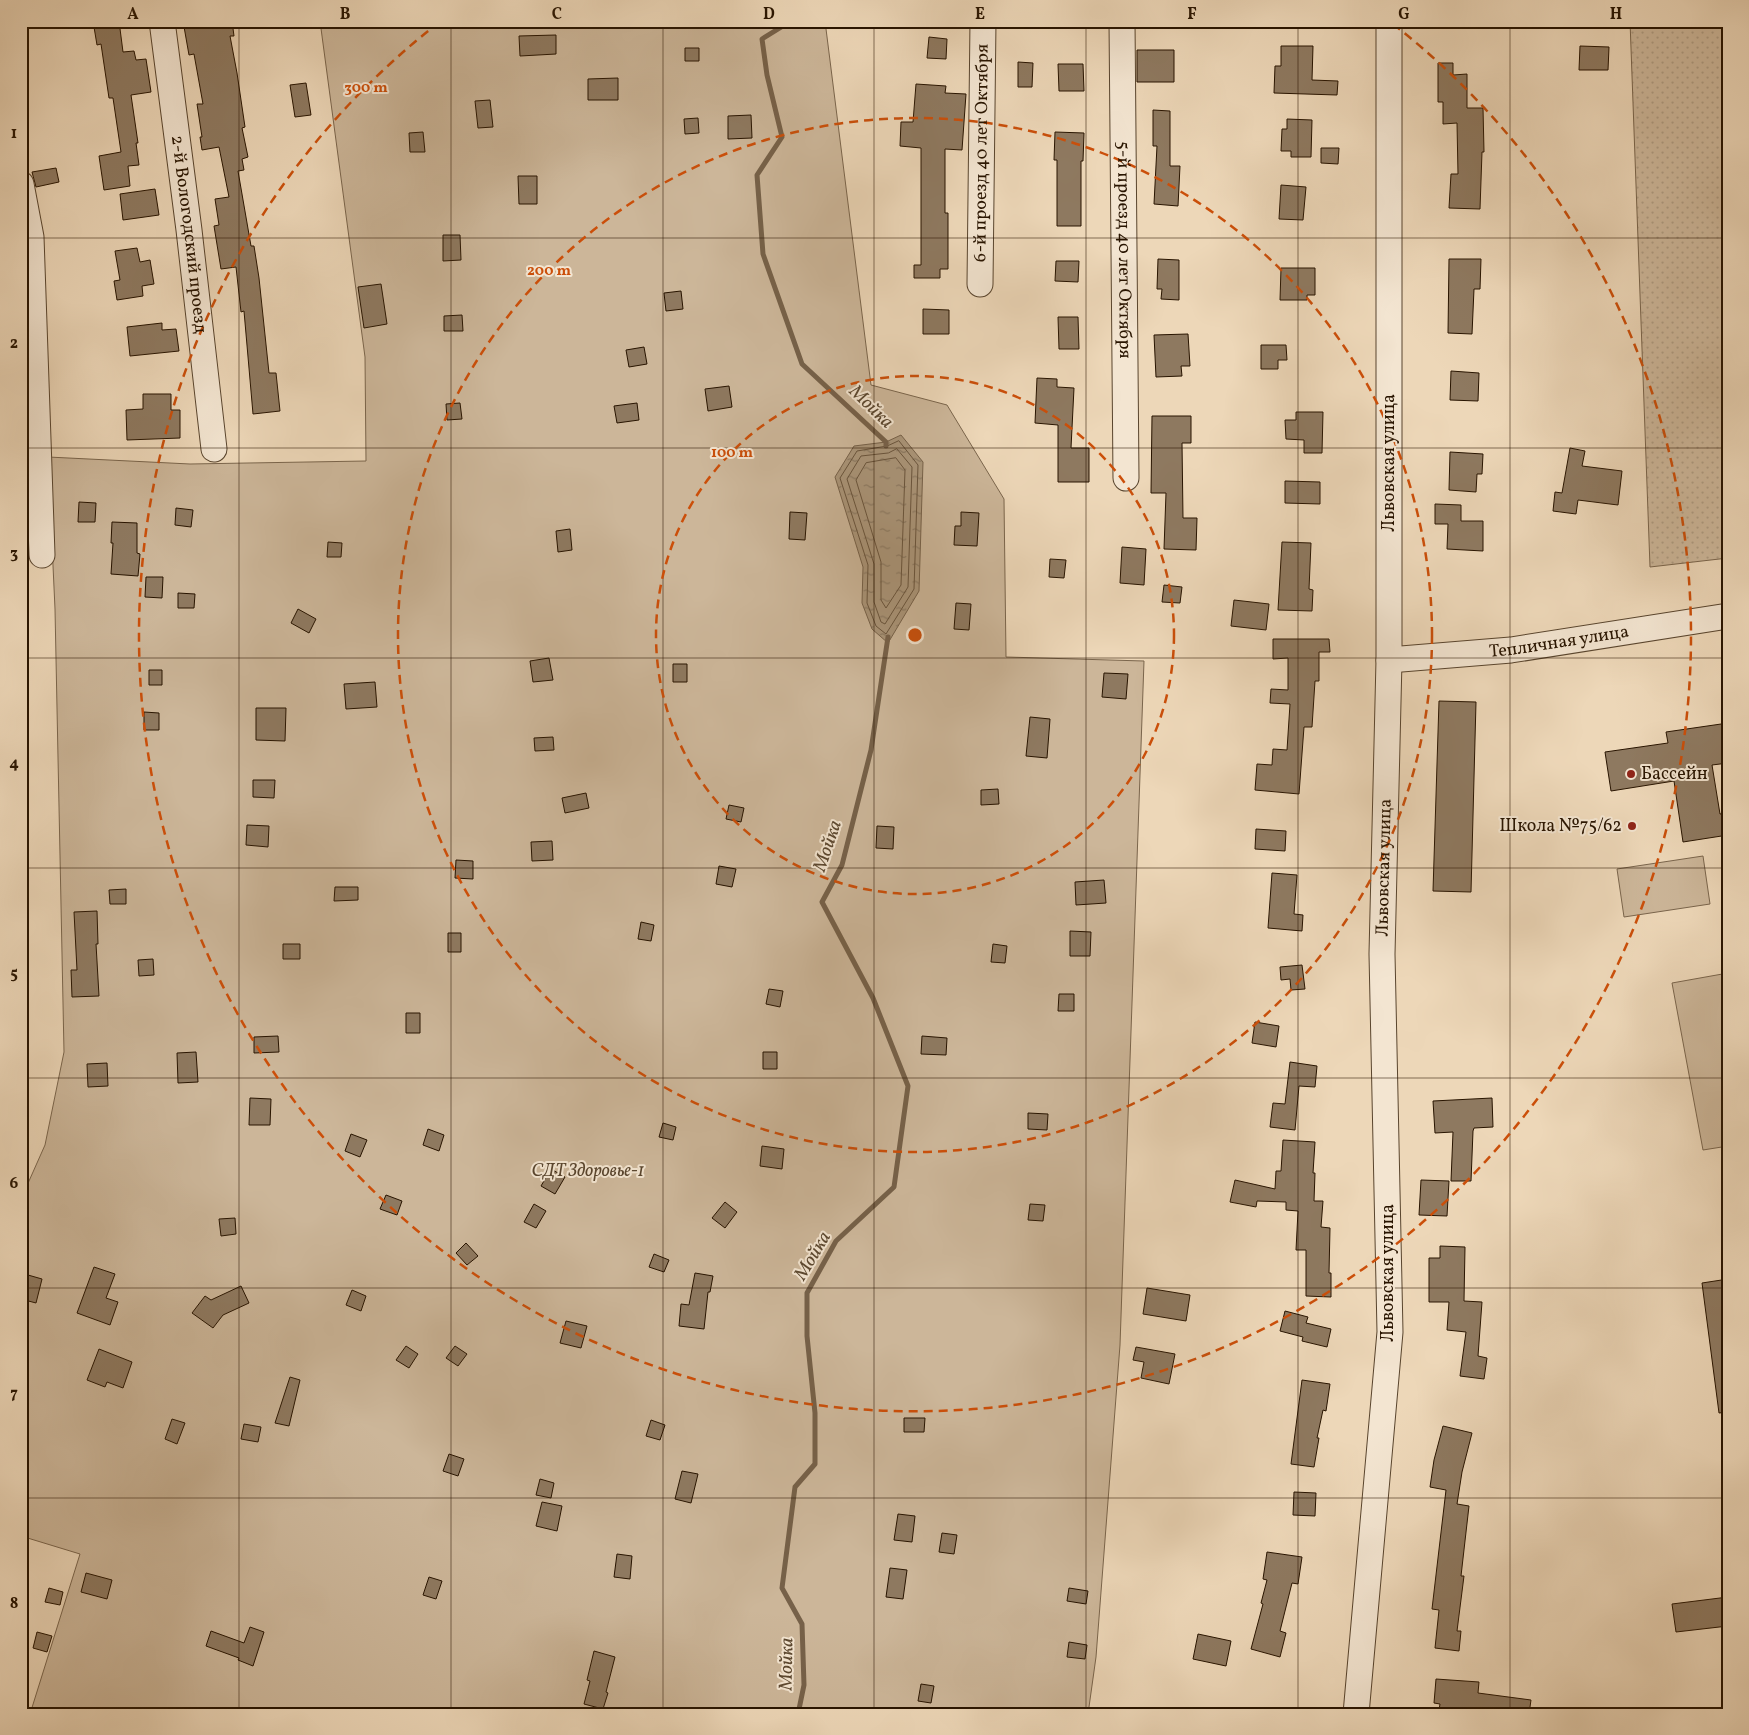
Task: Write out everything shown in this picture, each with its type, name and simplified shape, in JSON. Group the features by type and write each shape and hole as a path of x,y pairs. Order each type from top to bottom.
{"street":[{"name":"2-й Вологодский проезд","path":"162,21 189,230 214,449"},
{"name":"6-й проезд 40 лет Октября","path":"980,284 983,21"},
{"name":"5-й проезд 40 лет Октября","path":"1122,21 1126,478"},
{"name":"Львовская улица","path":"1356,1714 1390,1332 1382,954 1389,660 1389,21"},
{"path":"21,184 32,237 42,555"},
{"name":"Тепличная улица","path":"1389,660 1511,650 1728,616"}],"green space":[{"name":"СДТ Здоровье-1","path":"320,21 825,21 871,385 947,405 1004,499 1006,657 1144,661 1120,1345 1096,1657 1088,1714 30,1714 80,1554 21,1536 21,1199 45,1145 64,1052 55,609 48,457 190,464 366,461 365,357"},
{"path":"1630,21 1728,21 1728,558 1650,567"},
{"path":"1703,856 1710,904 1624,917 1617,869"},
{"path":"1728,973 1728,1146 1703,1150 1672,983"}],"water":[{"path":"901,435 923,462 919,591 888,643 872,629 862,603 863,567 835,477 854,446 886,442"}],"building":[{"path":"93,21 119,21 123,52 134,51 136,60 146,59 151,92 131,95 138,143 136,143 139,165 128,166 130,186 104,190 99,156 121,152 113,98 109,98 101,44 97,45"},
{"path":"183,21 232,21 234,36 230,36 245,127 242,128 248,157 242,159 244,170 238,171 251,246 254,246 259,278 269,373 276,373 280,411 253,414 244,311 241,312 236,267 221,269 214,226 219,225 215,199 229,197 219,147 202,150 197,104 203,104 194,54 189,55"},
{"path":"556,35 556,54 520,56 519,36"},
{"path":"929,37 947,39 946,59 927,58"},
{"path":"1281,46 1313,46 1312,80 1338,81 1337,95 1274,93 1275,66 1281,66"},
{"path":"1580,46 1609,47 1608,70 1579,70"},
{"path":"685,48 699,48 699,61 685,61"},
{"path":"1137,50 1174,50 1174,82 1137,82"},
{"path":"1018,62 1033,63 1032,87 1018,87"},
{"path":"1438,63 1453,63 1453,75 1467,74 1467,108 1483,108 1484,152 1482,152 1480,209 1449,208 1451,174 1458,174 1457,123 1443,124 1443,102 1438,102"},
{"path":"1058,64 1083,64 1084,91 1059,91"},
{"path":"618,78 618,100 588,100 588,79"},
{"path":"306,83 311,115 295,117 290,85"},
{"path":"916,84 946,86 945,93 966,94 962,150 945,149 945,213 948,213 948,269 940,269 940,278 914,278 914,265 921,265 921,148 900,146 901,122 913,122"},
{"path":"490,100 493,127 478,128 475,101"},
{"path":"1153,110 1170,111 1170,166 1180,166 1178,206 1154,204 1157,146 1153,146"},
{"path":"751,115 752,138 728,139 728,116"},
{"path":"698,118 699,133 685,134 684,119"},
{"path":"1287,119 1312,120 1311,157 1291,157 1291,151 1281,151 1282,129 1287,129"},
{"path":"423,132 425,152 410,152 409,133"},
{"path":"1055,132 1084,133 1083,161 1081,161 1081,226 1057,226 1057,160 1054,160"},
{"path":"1321,148 1339,148 1338,164 1321,163"},
{"path":"56,168 59,182 36,187 32,172"},
{"path":"518,176 537,176 537,204 519,204"},
{"path":"1281,185 1306,187 1303,220 1279,219"},
{"path":"155,189 159,215 123,220 120,194"},
{"path":"443,235 460,235 461,260 443,261"},
{"path":"137,248 140,262 150,260 154,284 142,286 143,296 117,300 114,281 120,280 115,251"},
{"path":"1158,259 1179,260 1179,300 1161,299 1162,289 1157,289"},
{"path":"1449,259 1481,259 1480,289 1474,289 1472,334 1448,333"},
{"path":"1056,261 1079,261 1078,282 1055,281"},
{"path":"1281,268 1315,268 1315,295 1307,295 1307,300 1280,300"},
{"path":"381,284 387,324 364,328 358,287"},
{"path":"681,291 683,309 666,311 664,293"},
{"path":"923,309 949,310 949,334 923,334"},
{"path":"462,315 463,331 444,331 444,316"},
{"path":"1058,317 1078,317 1079,349 1059,349"},
{"path":"162,323 162,330 176,329 179,351 130,356 127,327"},
{"path":"1188,334 1190,366 1181,366 1182,376 1156,377 1154,335"},
{"path":"1261,345 1286,345 1287,360 1278,360 1278,369 1261,369"},
{"path":"644,347 647,364 629,367 626,350"},
{"path":"1451,371 1479,373 1478,401 1450,400"},
{"path":"1037,378 1057,379 1057,387 1074,388 1071,448 1089,448 1089,482 1058,482 1058,425 1035,423"},
{"path":"729,386 732,407 708,411 705,389"},
{"path":"143,394 171,394 171,410 180,410 180,438 127,440 126,410 143,409"},
{"path":"460,403 462,419 447,420 446,404"},
{"path":"637,403 639,420 617,423 614,406"},
{"path":"1296,412 1323,412 1322,453 1304,453 1304,440 1286,439 1285,420 1296,420"},
{"path":"1152,416 1191,416 1191,443 1182,443 1183,518 1197,518 1196,550 1164,549 1166,493 1151,493"},
{"path":"1570,448 1585,451 1582,466 1622,471 1618,505 1578,500 1576,514 1553,511 1555,492 1562,493"},
{"path":"1450,452 1483,454 1482,474 1477,474 1476,492 1449,490"},
{"path":"1285,481 1320,482 1320,504 1285,503"},
{"path":"79,502 96,503 95,522 78,522"},
{"path":"1435,504 1461,505 1461,521 1483,521 1483,551 1447,549 1448,524 1435,524"},
{"path":"176,508 193,510 191,527 175,525"},
{"path":"790,512 807,513 805,540 789,539"},
{"path":"961,512 979,513 977,546 954,545 955,526 961,526"},
{"path":"112,522 137,523 137,553 140,554 138,576 111,574"},
{"path":"570,529 572,550 558,552 556,531"},
{"path":"328,542 342,543 341,557 327,557"},
{"path":"1282,542 1311,543 1309,589 1313,590 1312,611 1278,610"},
{"path":"1122,547 1146,549 1144,585 1120,583"},
{"path":"1050,559 1066,560 1064,578 1049,577"},
{"path":"146,577 163,577 162,598 145,597"},
{"path":"1164,585 1182,587 1180,603 1162,602"},
{"path":"178,593 195,594 194,608 178,608"},
{"path":"1234,600 1269,604 1266,630 1231,626"},
{"path":"956,603 971,604 969,630 954,629"},
{"path":"298,609 316,619 309,633 291,623"},
{"path":"1273,639 1329,639 1330,652 1319,652 1319,681 1315,681 1312,727 1304,727 1299,794 1255,790 1257,764 1272,765 1273,749 1287,750 1290,704 1270,703 1271,689 1288,690 1288,658 1273,659"},
{"path":"549,658 553,680 533,682 530,661"},
{"path":"673,664 687,664 687,682 673,682"},
{"path":"149,670 162,670 162,685 149,685"},
{"path":"1104,673 1128,674 1126,699 1102,697"},
{"path":"375,682 377,707 346,709 344,684"},
{"path":"1439,701 1476,702 1471,892 1433,891"},
{"path":"256,708 286,708 285,741 256,740"},
{"path":"144,712 159,713 159,730 144,730"},
{"path":"1030,717 1050,719 1047,758 1026,756"},
{"path":"1728,723 1728,763 1712,765 1720,814 1728,813 1728,835 1683,842 1674,781 1611,791 1605,752 1668,743 1666,732"},
{"path":"553,737 554,750 535,751 534,738"},
{"path":"253,780 275,780 274,798 253,797"},
{"path":"998,789 999,804 981,805 981,790"},
{"path":"586,793 589,808 565,813 562,798"},
{"path":"729,805 744,808 741,822 726,819"},
{"path":"247,825 269,826 268,847 246,845"},
{"path":"877,826 894,827 893,849 876,848"},
{"path":"1256,829 1286,831 1285,851 1255,849"},
{"path":"552,841 553,860 532,861 531,842"},
{"path":"456,860 473,861 473,879 455,878"},
{"path":"719,866 736,869 732,887 716,884"},
{"path":"1272,873 1297,875 1294,914 1303,915 1302,931 1268,928"},
{"path":"1104,880 1106,903 1076,905 1075,882"},
{"path":"335,887 358,887 358,900 334,901"},
{"path":"126,889 126,904 110,904 109,890"},
{"path":"97,911 98,944 96,944 99,996 72,997 71,970 77,970 74,912"},
{"path":"641,922 654,925 651,941 638,939"},
{"path":"1070,931 1091,932 1090,956 1070,956"},
{"path":"448,933 461,933 461,952 448,952"},
{"path":"283,944 300,944 300,959 283,959"},
{"path":"993,944 1007,946 1005,963 991,962"},
{"path":"153,959 154,975 139,976 138,960"},
{"path":"1302,965 1305,989 1291,990 1290,979 1281,980 1280,967"},
{"path":"769,989 783,991 780,1007 766,1004"},
{"path":"1059,994 1074,994 1074,1011 1058,1011"},
{"path":"406,1013 420,1013 420,1033 406,1033"},
{"path":"1255,1022 1279,1026 1276,1047 1252,1043"},
{"path":"278,1036 279,1052 254,1053 254,1037"},
{"path":"922,1036 947,1038 946,1055 921,1054"},
{"path":"196,1052 198,1082 178,1083 177,1053"},
{"path":"763,1052 777,1052 777,1069 763,1069"},
{"path":"1290,1062 1317,1066 1315,1087 1299,1086 1295,1130 1270,1127 1273,1103 1285,1104"},
{"path":"107,1063 108,1086 88,1087 87,1064"},
{"path":"250,1098 271,1099 270,1125 249,1125"},
{"path":"1492,1098 1493,1127 1474,1128 1473,1131 1471,1181 1451,1181 1453,1132 1435,1133 1433,1101"},
{"path":"1028,1113 1048,1114 1047,1130 1028,1129"},
{"path":"663,1123 676,1127 673,1140 659,1137"},
{"path":"428,1129 444,1135 439,1151 423,1145"},
{"path":"351,1134 367,1140 360,1157 345,1151"},
{"path":"1283,1140 1315,1142 1314,1201 1323,1201 1321,1227 1330,1228 1329,1273 1331,1273 1331,1297 1306,1296 1306,1250 1296,1250 1298,1211 1286,1210 1286,1202 1257,1201 1256,1207 1230,1202 1235,1180 1275,1189 1276,1171 1281,1171"},
{"path":"762,1146 784,1149 782,1169 760,1166"},
{"path":"551,1169 565,1177 555,1194 541,1186"},
{"path":"1421,1180 1449,1181 1447,1216 1419,1215"},
{"path":"386,1195 402,1201 397,1215 380,1209"},
{"path":"725,1202 737,1212 725,1228 712,1218"},
{"path":"534,1204 546,1211 536,1228 524,1222"},
{"path":"1030,1204 1045,1205 1043,1221 1028,1220"},
{"path":"235,1218 236,1234 221,1236 219,1219"},
{"path":"466,1243 478,1256 467,1265 456,1253"},
{"path":"1440,1246 1465,1247 1464,1301 1482,1302 1478,1356 1487,1358 1484,1379 1460,1376 1466,1332 1447,1330 1449,1302 1429,1302 1429,1258 1440,1258"},
{"path":"654,1254 669,1260 664,1272 649,1267"},
{"path":"94,1267 115,1274 106,1298 118,1302 110,1325 77,1313"},
{"path":"21,1273 42,1279 36,1303 21,1299"},
{"path":"695,1273 713,1276 710,1292 708,1292 704,1329 679,1326 681,1304 689,1305"},
{"path":"1728,1279 1728,1412 1719,1413 1702,1283"},
{"path":"241,1286 249,1303 223,1315 213,1328 192,1313 205,1296 211,1300"},
{"path":"1147,1288 1190,1295 1186,1321 1143,1314"},
{"path":"352,1290 366,1296 361,1311 346,1305"},
{"path":"1285,1311 1308,1317 1306,1323 1331,1329 1327,1347 1302,1341 1303,1337 1280,1331"},
{"path":"566,1321 587,1326 581,1348 560,1343"},
{"path":"406,1346 418,1354 409,1368 396,1360"},
{"path":"455,1346 467,1354 458,1366 446,1358"},
{"path":"1136,1347 1175,1354 1169,1384 1141,1378 1144,1362 1133,1360"},
{"path":"99,1349 132,1362 123,1388 107,1382 105,1387 87,1380"},
{"path":"290,1377 300,1380 289,1426 275,1423"},
{"path":"1302,1380 1330,1384 1326,1411 1323,1410 1317,1438 1319,1438 1314,1467 1291,1464"},
{"path":"904,1418 925,1418 924,1432 904,1432"},
{"path":"172,1419 185,1423 177,1444 165,1439"},
{"path":"651,1420 665,1425 660,1440 646,1436"},
{"path":"244,1424 261,1427 258,1442 241,1439"},
{"path":"1443,1426 1472,1433 1462,1472 1457,1504 1469,1506 1461,1576 1464,1576 1457,1631 1461,1631 1459,1651 1435,1648 1439,1610 1432,1609 1446,1490 1430,1487 1434,1460"},
{"path":"449,1454 464,1459 458,1476 443,1471"},
{"path":"682,1471 698,1474 691,1503 675,1499"},
{"path":"540,1479 554,1483 551,1498 536,1495"},
{"path":"1294,1492 1316,1493 1315,1516 1293,1515"},
{"path":"542,1502 562,1506 557,1531 536,1526"},
{"path":"898,1514 915,1516 912,1542 894,1540"},
{"path":"942,1533 957,1535 954,1554 939,1552"},
{"path":"1267,1552 1302,1557 1298,1584 1292,1583 1280,1631 1286,1633 1280,1657 1251,1649 1263,1604 1261,1603 1267,1580 1263,1579"},
{"path":"617,1554 632,1556 630,1579 614,1577"},
{"path":"890,1568 907,1570 903,1599 886,1597"},
{"path":"86,1573 112,1580 107,1599 81,1592"},
{"path":"429,1577 442,1581 436,1599 423,1595"},
{"path":"49,1588 63,1592 60,1605 45,1602"},
{"path":"1069,1588 1088,1591 1086,1604 1067,1601"},
{"path":"1728,1597 1728,1626 1676,1632 1672,1604"},
{"path":"250,1627 264,1632 253,1666 238,1660 239,1658 206,1646 211,1631 244,1643"},
{"path":"37,1632 52,1636 47,1652 33,1648"},
{"path":"1198,1634 1231,1641 1226,1666 1193,1659"},
{"path":"1069,1642 1087,1645 1085,1659 1067,1657"},
{"path":"594,1651 615,1657 603,1709 584,1704 590,1681 587,1680"},
{"path":"1436,1679 1479,1682 1478,1693 1531,1700 1529,1714 1477,1710 1477,1713 1439,1710 1440,1704 1434,1703"},
{"path":"921,1684 934,1686 931,1703 918,1701"}],"waterway":[{"name":"Мойка","path":"791,21 762,39 767,75 782,137 757,175 763,254 802,364 886,442 886,446"},
{"name":"Мойка","path":"798,1714 804,1685 802,1624 782,1588 795,1487 815,1464 815,1413 807,1336 807,1293 836,1241 894,1187 908,1086 873,998 822,902 842,865 871,750 888,637"}],"place":[{"name":"Бассейн","path":"1631,774"},
{"name":"Школа №75/62","path":"1632,826"}]}
